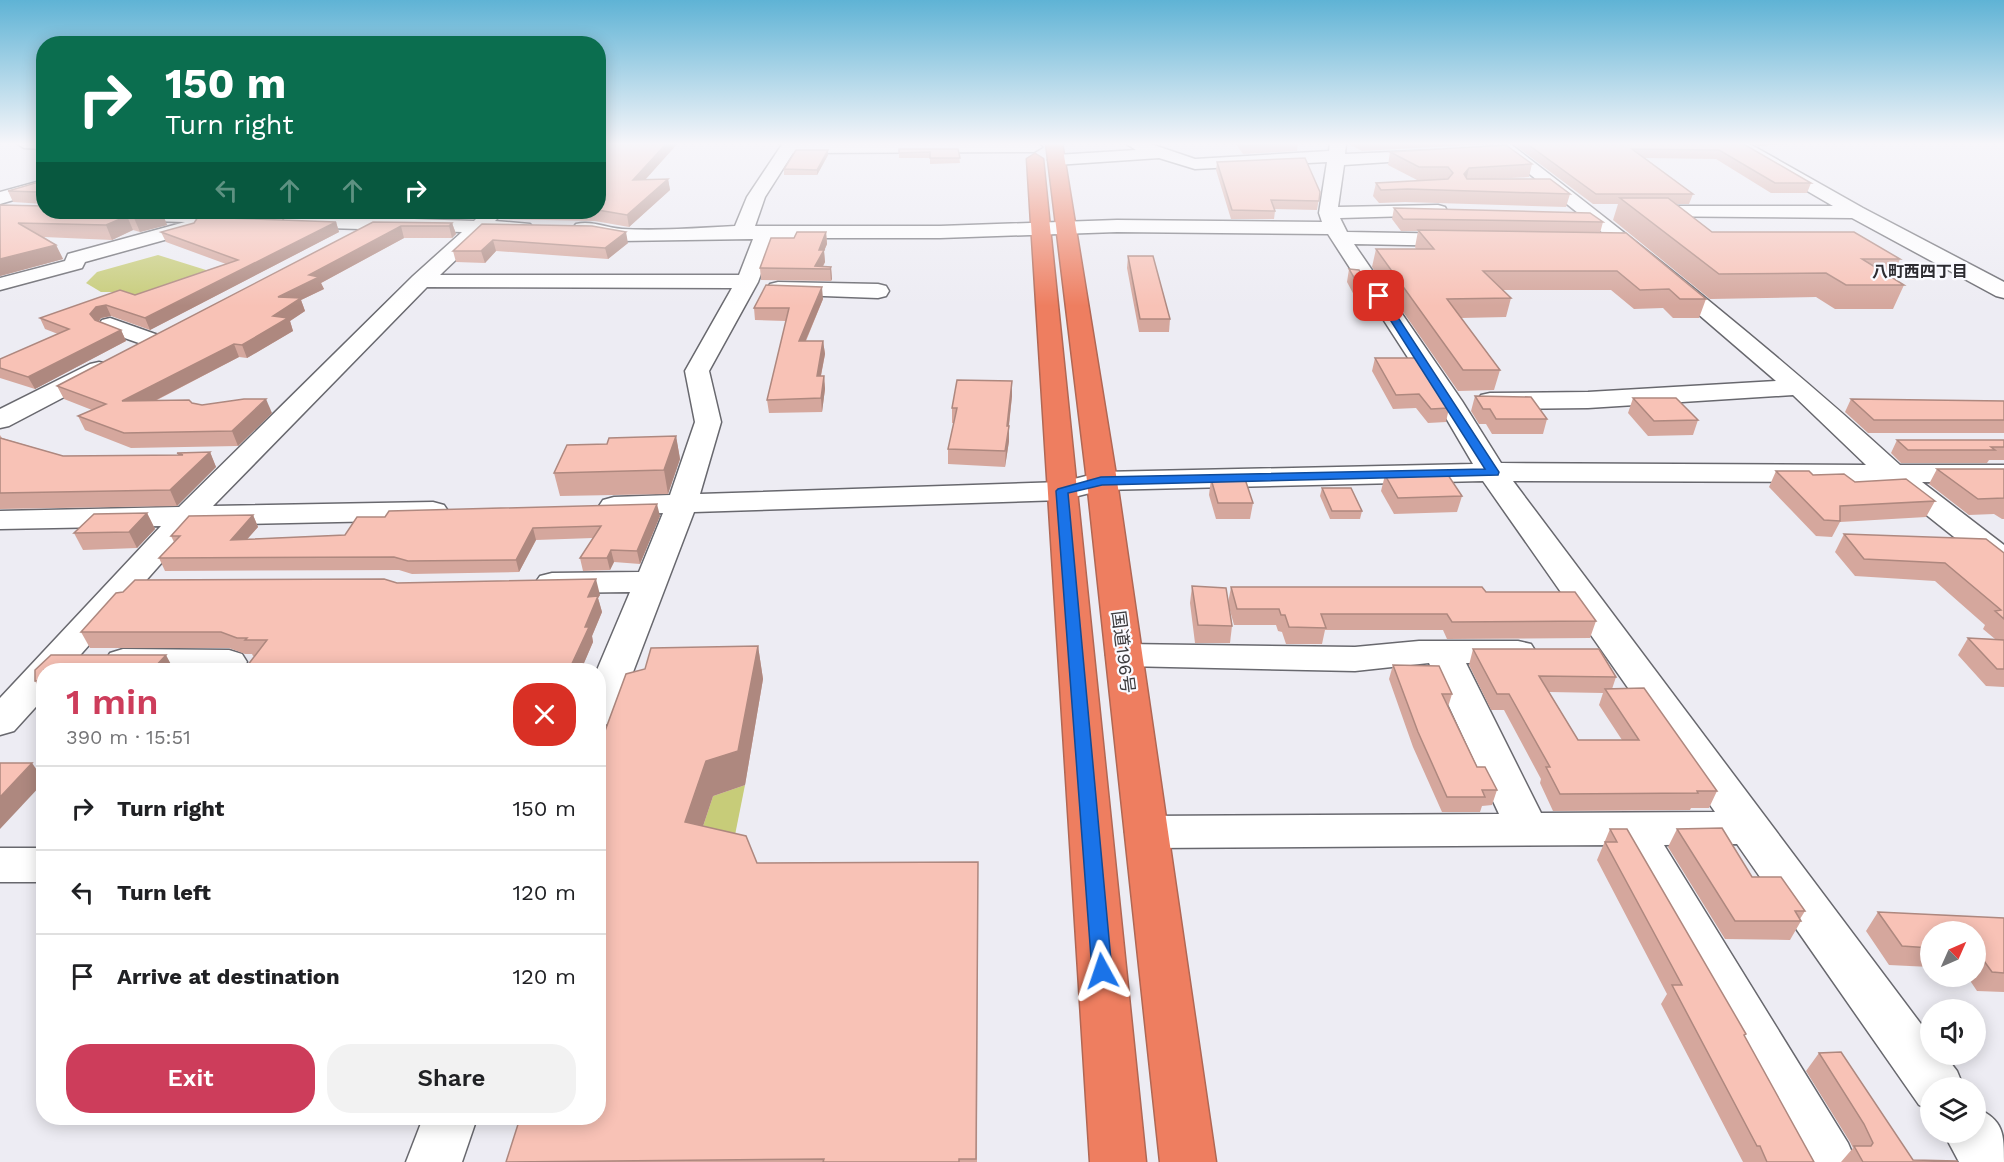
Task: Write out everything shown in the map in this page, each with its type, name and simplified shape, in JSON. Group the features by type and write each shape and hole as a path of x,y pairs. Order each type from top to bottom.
{"highway":[{"name":"国道196号","path":"1049,197 1062,491 1118,1162"},
{"name":"国道196号","path":"1052,228 1101,481 1188,1162"}],"street":[{"path":"743,231 756,197"},
{"path":"567,228 595,229 620,235 667,236 743,231 908,232 1052,228 1268,197"},
{"path":"1338,197 1449,401 1493,472 1930,1077"},
{"path":"1360,197 1483,240"},
{"path":"1363,197 1405,210 1462,211"},
{"path":"1576,197 1604,213 1626,242 1799,387 1894,475 2004,561"},
{"path":"1830,197 2004,291"},
{"path":"0,210 24,211"},
{"path":"1557,214 1856,212"},
{"path":"0,284 47,273 75,264 75,258 193,226 210,219"},
{"path":"256,219 374,225 487,219 545,228"},
{"path":"333,246 385,219"},
{"path":"54,663 185,518 421,281 487,219"},
{"path":"606,678 651,582 682,505 708,422 697,371 746,281 765,235 743,231"},
{"path":"1590,241 1626,242"},
{"path":"421,281 746,281 842,276"},
{"path":"746,281 878,291"},
{"path":"1,419 163,336 110,325"},
{"path":"1449,401 1588,400 1799,387"},
{"path":"265,402 300,402"},
{"path":"1859,442 1892,443"},
{"path":"213,456 247,456"},
{"path":"588,507 1062,491 1101,481 1493,472 2004,474"},
{"path":"0,520 185,518 458,510"},
{"path":"522,584 651,582"},
{"path":"126,583 161,583"},
{"path":"1124,656 1355,659 1442,652 1549,651"},
{"path":"1585,651 1621,651"},
{"path":"1442,652 1528,830"},
{"path":"199,663 229,662"},
{"path":"0,722 36,682"},
{"path":"1146,832 1750,828"},
{"path":"1632,829 1828,1162"},
{"path":"0,865 36,865"},
{"path":"434,1162 447,1125"},
{"path":"1978,1143 1992,1162"}],"green space":[{"path":"158,255 222,275 140,297 125,292 101,292 86,283 97,272"},
{"path":"745,785 732,850 693,856 713,796"}],"building":[{"path":"606,197 647,197 627,215 606,211"},
{"path":"1228,197 1319,197 1319,201 1271,200 1275,211 1232,210"},
{"path":"1620,198 1668,198 1712,232 1854,232 1900,259 1862,259 1904,285 1846,285 1826,273 1719,274"},
{"path":"0,205 36,206 36,219 120,219 106,225 18,223 56,245 0,259"},
{"path":"1394,208 1590,213 1603,222 1403,219"},
{"path":"197,219 336,222 145,318 106,305 96,307 90,314 95,320 121,330 28,377 0,368 0,359 69,329 40,318 120,290 135,295 238,260 161,232 194,223"},
{"path":"373,222 452,223 449,226 401,226 309,275 319,277 278,297 301,298 273,316 288,318 242,345 234,344 122,401 189,400 202,405 244,399 266,399 232,431 124,433 78,416 106,404 57,386"},
{"path":"482,224 592,226 626,232 605,248 493,240 481,251 453,251"},
{"path":"1418,230 1626,233 1706,299 1680,299 1669,289 1640,290 1617,271 1483,271 1511,298 1447,299 1500,370 1463,370 1376,249 1434,249"},
{"path":"797,232 826,232 819,250 824,250 815,266 831,267 830,269 760,268 771,238 794,238"},
{"path":"1128,256 1153,256 1170,319 1140,319"},
{"path":"1349,269 1359,270 1380,301 1367,300"},
{"path":"766,285 822,287 799,341 823,341 817,376 824,376 821,398 767,400 789,308 754,308"},
{"path":"1375,358 1417,358 1449,408 1431,409 1419,394 1396,395"},
{"path":"957,380 1012,381 1005,451 948,449 957,408 952,408"},
{"path":"1475,396 1531,397 1547,419 1496,419 1490,409 1483,409"},
{"path":"1633,398 1676,398 1698,420 1654,421"},
{"path":"1851,399 2004,401 2004,420 1874,420"},
{"path":"676,436 664,470 554,473 567,445 607,444 609,438"},
{"path":"0,438 63,456 183,455 177,453 210,452 170,490 0,493"},
{"path":"1897,440 2004,440 2004,447 1991,447 1995,450 1908,450"},
{"path":"1937,469 2004,469 2004,498 1978,499"},
{"path":"1776,471 1809,471 1813,475 1844,474 1855,482 1906,479 1935,501 1840,506 1840,521 1824,520"},
{"path":"1446,472 1462,496 1398,498 1385,475"},
{"path":"1211,479 1245,479 1253,503 1218,503"},
{"path":"1322,488 1351,488 1362,511 1332,511"},
{"path":"657,504 637,551 611,550 607,558 580,558 601,526 533,528 516,560 408,561 394,557 159,558 180,536 171,536 189,516 253,515 231,540 345,535 357,517 385,517 389,511"},
{"path":"147,513 129,532 74,533 94,514"},
{"path":"1844,534 1986,539 2004,553 2004,619 1995,611 2001,610 1945,563 1864,559"},
{"path":"384,579 397,583 596,579 588,597 598,596 585,627 589,627 572,663 249,663 267,640 245,640 247,638 237,638 221,632 81,632 116,593 123,592 135,580"},
{"path":"1192,586 1226,588 1232,626 1198,625"},
{"path":"1231,587 1482,587 1486,592 1575,592 1596,621 1452,622 1447,614 1321,614 1326,628 1289,627 1285,615 1281,615 1279,609 1237,609"},
{"path":"1968,638 2004,640 2004,669 1997,669"},
{"path":"758,646 738,751 706,761 685,822 746,836 757,863 978,862 976,1159 959,1159 959,1162 823,1162 824,1159 506,1162 518,1125 606,1125 606,728 626,674 645,669 651,648"},
{"path":"1473,649 1599,649 1616,677 1539,676 1578,740 1639,740 1605,689 1644,688 1717,791 1560,794 1546,767 1550,767 1509,694 1497,694"},
{"path":"51,655 166,655 159,663 42,663"},
{"path":"1393,665 1439,666 1452,694 1442,694 1477,767 1485,767 1497,790 1482,790 1485,797 1447,797 1418,732"},
{"path":"0,763 32,763 0,797"},
{"path":"1722,828 1752,877 1781,877 1805,911 1795,911 1801,921 1735,921 1677,829"},
{"path":"1610,829 1627,829 1746,1034 1744,1035 1814,1162 1767,1162 1760,1146 1757,1146 1672,985 1682,985 1605,842 1617,842"},
{"path":"1878,912 2004,918 2004,973 1992,972 1986,964 1986,921 1920,921 1920,947 1902,946"},
{"path":"1841,1052 1913,1160 1957,1162 1863,1162 1854,1146 1871,1146 1873,1143 1864,1124 1819,1053"}],"district":[{"name":"八町西四丁目","path":"1920,271"}],"route":[{"path":"1102,971 1062,491 1101,481 1493,472 1379,296"}]}
